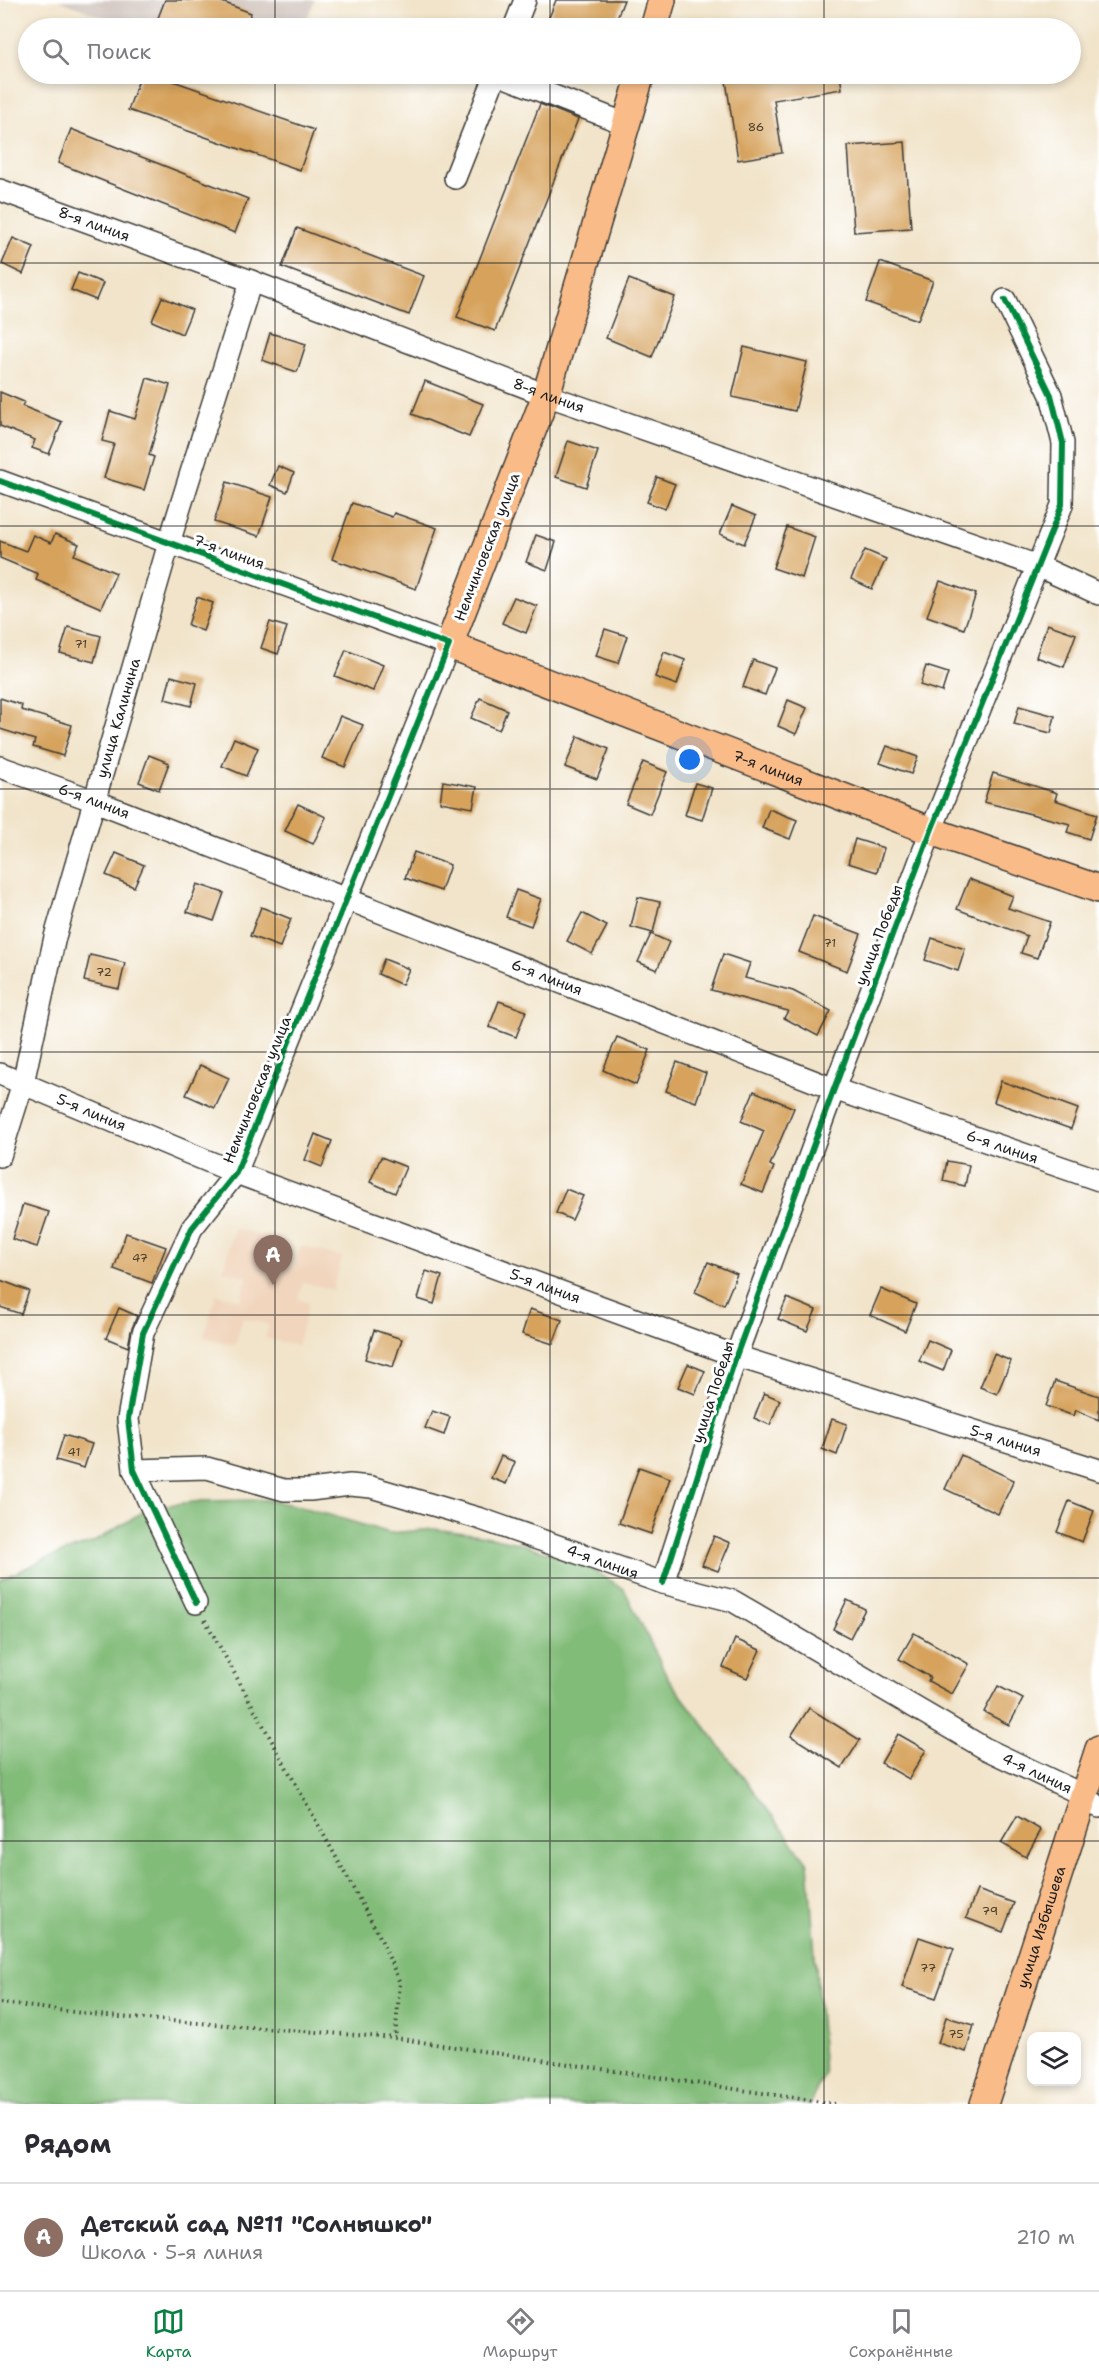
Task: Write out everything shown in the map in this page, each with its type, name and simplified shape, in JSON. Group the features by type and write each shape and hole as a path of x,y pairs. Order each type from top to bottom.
{"main road":[{"path":"657,18 662,0"},
{"name":"Немчиновская улица","path":"449,645 546,395 638,84"},
{"name":"7-я линия","path":"449,645 931,831 1099,889"},
{"name":"улица Избышева","path":"984,2104 1091,1801 1099,1749"}],"street":[{"path":"518,18 525,0"},
{"path":"455,178 493,84"},
{"path":"523,84 626,124"},
{"name":"8-я линия","path":"0,190 251,281 546,395 1038,566 1099,594"},
{"name":"улица Калинина","path":"0,1156 23,1083 56,937 169,543 251,281"},
{"name":"улица Победы","path":"663,1583 736,1356 834,1089 931,831 1062,505 1063,443 1051,395 1005,300"},
{"name":"7-я линия","path":"0,481 449,645"},
{"name":"Немчиновская улица","path":"196,1603 134,1470 128,1419 143,1333 192,1228 236,1173 348,901 449,645"},
{"name":"6-я линия","path":"0,767 95,801 834,1089 1099,1179"},
{"name":"5-я линия","path":"0,1074 236,1173 736,1356 1099,1470"},
{"name":"4-я линия","path":"134,1470 207,1468 284,1490 310,1490 350,1485 371,1487 481,1519 663,1583 734,1600 986,1749 1091,1801"}],"path":[{"path":"196,1603 380,1935 400,1983 395,2038"},
{"path":"0,2003 106,2016 395,2038 835,2104"}],"shaded area":[{"path":"58,0 315,0 307,18 105,18"},
{"path":"234,1228 274,1239 268,1262 294,1269 300,1246 342,1257 333,1290 303,1282 298,1299 309,1303 297,1346 265,1338 269,1325 243,1318 235,1345 204,1337 216,1294 241,1300 247,1277 223,1270"}],"green space":[{"path":"266,1500 299,1506 390,1533 434,1529 523,1544 584,1565 624,1589 668,1678 808,1863 824,2073 810,2104 0,2104 0,1580 45,1559 94,1542 151,1507 202,1501"}],"building":[{"path":"165,0 217,0 251,13 249,18 158,18"},
{"path":"556,0 624,0 617,18 549,18"},
{"path":"137,84 182,84 314,130 300,170 128,110"},
{"path":"727,84 841,84 842,89 774,100 782,153 738,160"},
{"path":"540,104 578,119 495,331 457,317"},
{"path":"71,129 248,199 235,233 58,163"},
{"path":"905,142 911,228 854,232 848,146"},
{"path":"297,228 424,276 409,315 282,267"},
{"path":"13,238 34,247 23,274 2,264"},
{"path":"880,262 933,281 918,320 866,302"},
{"path":"78,273 103,283 96,300 71,290"},
{"path":"629,279 675,297 652,357 606,338"},
{"path":"162,297 192,310 182,334 152,321"},
{"path":"270,333 306,344 297,372 262,360"},
{"path":"744,347 807,362 795,411 732,397"},
{"path":"147,378 170,385 149,455 154,457 144,490 104,478 114,444 102,441 110,411 135,419"},
{"path":"425,381 483,404 469,437 412,414"},
{"path":"0,392 24,402 22,406 62,422 49,454 32,448 35,440 0,426"},
{"path":"568,441 598,451 586,487 556,477"},
{"path":"278,466 294,473 287,492 270,485"},
{"path":"657,477 675,484 665,509 647,502"},
{"path":"227,482 272,497 259,536 214,522"},
{"path":"352,503 392,517 394,513 437,528 416,589 332,559"},
{"path":"732,506 756,516 744,544 720,534"},
{"path":"787,527 815,537 802,578 773,568"},
{"path":"55,534 79,544 74,555 116,573 101,608 36,580 38,574 0,558 0,541 26,551 33,535 51,543"},
{"path":"536,535 556,542 547,570 526,562"},
{"path":"865,550 886,559 872,589 851,579"},
{"path":"940,581 976,594 964,629 927,616"},
{"path":"197,597 213,603 203,631 188,625"},
{"path":"514,597 537,606 526,633 502,623"},
{"path":"270,622 287,627 278,654 261,648"},
{"path":"1047,624 1076,634 1064,667 1036,657"},
{"path":"68,627 101,636 94,662 60,653"},
{"path":"605,629 627,636 618,663 596,656"},
{"path":"346,650 383,665 373,691 335,676"},
{"path":"664,652 685,660 677,685 655,677"},
{"path":"753,660 775,668 765,695 743,687"},
{"path":"926,666 948,673 942,692 920,685"},
{"path":"171,676 197,683 191,706 165,699"},
{"path":"0,698 22,705 21,710 72,725 63,756 33,747 35,740 0,729"},
{"path":"480,698 507,710 499,730 471,718"},
{"path":"788,700 807,708 796,734 778,726"},
{"path":"1019,706 1055,716 1051,733 1014,724"},
{"path":"340,716 363,725 345,767 322,758"},
{"path":"578,736 609,749 597,779 565,767"},
{"path":"234,738 258,748 246,776 222,766"},
{"path":"887,746 918,757 911,774 880,763"},
{"path":"149,755 169,763 159,790 139,782"},
{"path":"643,762 667,772 650,814 626,804"},
{"path":"993,773 1057,793 1055,800 1097,814 1089,839 1067,832 1070,824 984,802"},
{"path":"443,781 477,787 473,808 440,802"},
{"path":"695,783 712,788 702,820 685,815"},
{"path":"298,804 326,817 313,844 285,831"},
{"path":"769,809 797,820 790,839 762,828"},
{"path":"855,839 884,848 877,872 848,863"},
{"path":"414,852 450,865 441,891 405,878"},
{"path":"116,853 144,865 134,887 106,875"},
{"path":"969,879 1013,896 1008,908 1050,922 1037,958 1021,953 1027,936 957,909"},
{"path":"197,884 224,893 214,921 187,912"},
{"path":"516,890 541,899 531,926 506,917"},
{"path":"638,897 660,902 653,933 631,927"},
{"path":"261,907 291,919 280,947 250,936"},
{"path":"582,913 607,926 592,954 567,941"},
{"path":"813,916 861,934 847,971 799,952"},
{"path":"651,934 669,942 657,970 638,962"},
{"path":"932,938 965,949 958,971 925,960"},
{"path":"723,954 750,963 745,978 793,991 831,1011 818,1036 784,1018 788,1011 711,990"},
{"path":"90,955 125,963 119,989 84,981"},
{"path":"384,959 409,969 402,985 378,974"},
{"path":"499,1001 526,1011 516,1037 489,1027"},
{"path":"617,1037 650,1050 636,1085 603,1070"},
{"path":"677,1062 706,1073 696,1102 666,1091"},
{"path":"200,1065 229,1078 215,1108 186,1095"},
{"path":"1001,1081 1078,1109 1071,1129 994,1102"},
{"path":"754,1091 794,1108 770,1165 774,1167 763,1193 741,1184 764,1131 741,1121"},
{"path":"315,1134 332,1141 322,1167 305,1160"},
{"path":"381,1157 406,1167 395,1193 370,1182"},
{"path":"947,1161 969,1165 965,1186 943,1181"},
{"path":"566,1189 583,1196 572,1220 556,1213"},
{"path":"23,1204 49,1212 37,1247 12,1239"},
{"path":"126,1233 166,1247 152,1283 114,1269"},
{"path":"708,1262 737,1274 724,1305 695,1292"},
{"path":"426,1271 442,1276 434,1304 418,1299"},
{"path":"0,1280 29,1291 21,1314 0,1307"},
{"path":"881,1289 916,1304 905,1331 870,1315"},
{"path":"787,1298 816,1310 807,1331 778,1319"},
{"path":"119,1308 137,1316 128,1347 106,1338"},
{"path":"530,1309 562,1320 553,1344 522,1334"},
{"path":"374,1330 402,1339 393,1367 365,1359"},
{"path":"928,1340 951,1350 943,1371 919,1361"},
{"path":"994,1354 1011,1361 997,1394 980,1387"},
{"path":"688,1364 705,1371 695,1394 678,1387"},
{"path":"1055,1381 1099,1396 1099,1420 1076,1410 1074,1416 1046,1406"},
{"path":"764,1393 780,1400 770,1425 754,1418"},
{"path":"432,1411 450,1417 444,1435 425,1428"},
{"path":"832,1419 847,1424 837,1455 822,1449"},
{"path":"64,1435 92,1444 84,1468 56,1460"},
{"path":"961,1455 1014,1480 998,1514 945,1489"},
{"path":"501,1456 515,1462 506,1484 491,1478"},
{"path":"639,1467 670,1478 651,1534 619,1523"},
{"path":"1069,1501 1094,1511 1082,1542 1057,1532"},
{"path":"714,1536 730,1543 718,1571 702,1565"},
{"path":"847,1600 865,1609 850,1638 833,1629"},
{"path":"914,1633 969,1664 952,1694 928,1681 930,1677 899,1659"},
{"path":"735,1639 760,1650 747,1678 723,1667"},
{"path":"998,1686 1023,1699 1009,1725 984,1712"},
{"path":"809,1708 860,1740 842,1768 791,1736"},
{"path":"898,1734 926,1750 909,1779 881,1763"},
{"path":"1017,1816 1041,1830 1026,1857 1001,1843"},
{"path":"977,1890 1014,1903 1003,1932 966,1918"},
{"path":"919,1937 954,1949 936,1998 902,1987"},
{"path":"946,2017 974,2025 966,2052 938,2043"}],"cycle path":[{"path":"663,1583 736,1356 834,1089 931,831 1062,505 1063,443 1051,395 1005,300"},
{"path":"0,481 449,645 236,1173 192,1228 143,1333 128,1419 134,1470 196,1603"}],"place":[{"name":"Детский сад №11 \"Солнышко\"","path":"273,1285"}]}
